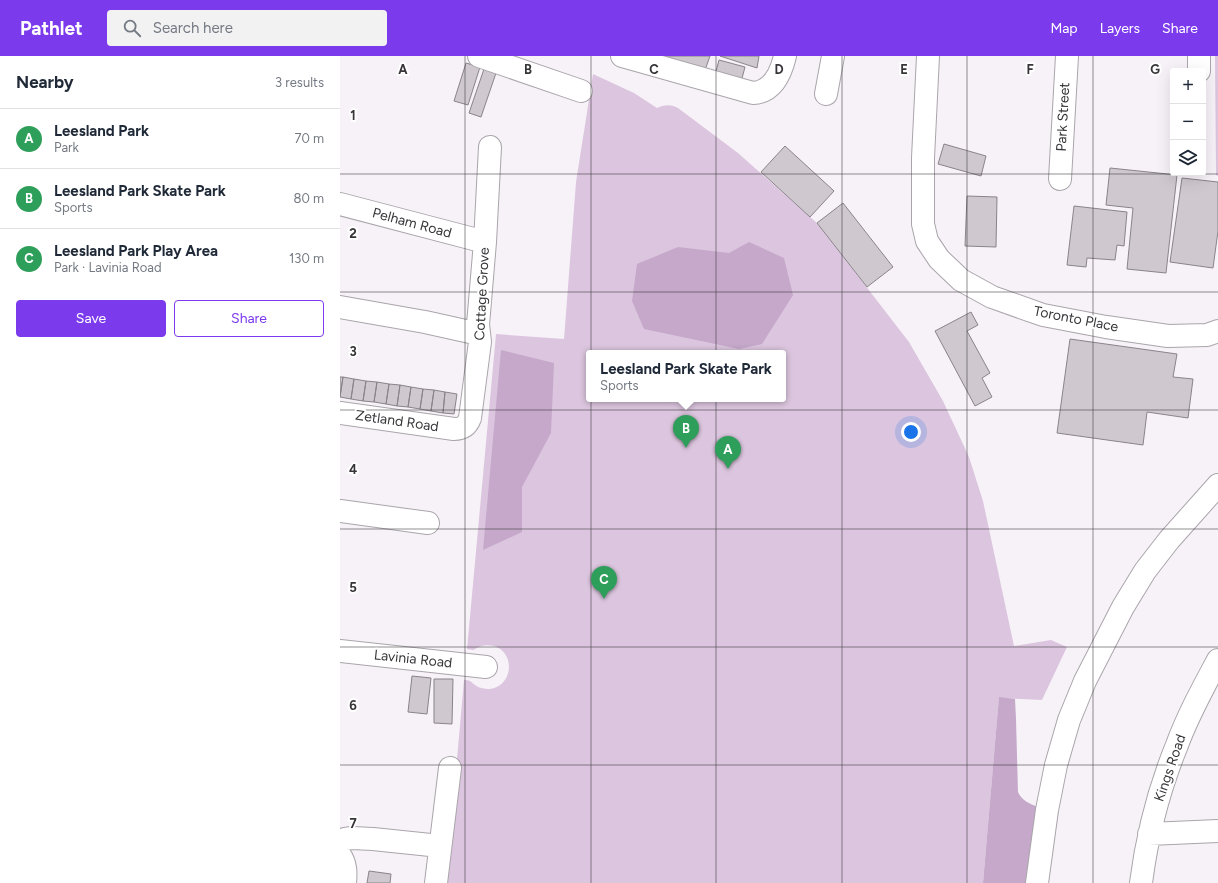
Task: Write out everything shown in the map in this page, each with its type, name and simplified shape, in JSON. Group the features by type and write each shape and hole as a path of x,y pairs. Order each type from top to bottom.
{"street":[{"path":"479,56 581,91"},
{"path":"622,56 755,93 767,88 776,80 785,56"},
{"path":"826,94 833,56"},
{"name":"Toronto Place","path":"928,56 923,158 923,224 927,241 939,259 961,280 992,297 1043,315 1106,327 1168,336 1207,335 1218,331"},
{"name":"Park Street","path":"1060,179 1066,56"},
{"path":"1199,56 1199,68"},
{"name":"Cottage Grove","path":"454,429 465,427 470,418 480,342 479,312 485,242 490,147"},
{"name":"Pelham Road","path":"340,204 485,242"},
{"path":"340,307 425,322 479,334"},
{"name":"Zetland Road","path":"340,413 454,429"},
{"path":"1037,883 1047,810 1056,765 1069,720 1085,681 1123,606 1145,571 1169,540 1218,485"},
{"path":"340,511 428,524"},
{"name":"Lavinia Road","path":"340,651 486,667"},
{"name":"Kings Road","path":"1141,883 1149,834 1158,798 1177,744 1218,660"},
{"path":"436,883 450,768"},
{"path":"1149,834 1218,831"},
{"path":"340,843 345,839 373,838 440,846"},
{"path":"340,855 345,868 345,883"}],"shaded area":[{"path":"1215,56 1218,56 1218,176 1216,175"},
{"path":"593,74 634,93 657,108 667,105 678,108 738,153 817,223 909,342 943,401 969,457 983,501 1014,646 1051,640 1067,647 1042,700 999,698 983,883 446,883 464,680 470,681 480,688 490,689 498,687 503,682 509,669 506,655 494,646 482,646 473,650 467,649 496,334 564,339 576,182"},
{"path":"749,242 784,258 793,295 762,344 739,349 644,329 632,301 637,264 678,247 729,253"},
{"path":"501,350 554,363 551,433 522,487 522,532 483,550"},
{"path":"999,697 1015,699 1018,792 1019,795 1029,803 1038,807 1027,883 983,883"}],"building":[{"path":"654,56 710,56 704,73"},
{"path":"720,56 759,56 757,68"},
{"path":"719,60 745,67 741,82 715,75"},
{"path":"466,63 480,67 468,105 454,101"},
{"path":"484,69 496,73 481,117 469,113"},
{"path":"944,144 986,156 981,176 938,164"},
{"path":"785,146 834,191 810,217 761,172"},
{"path":"1110,168 1177,176 1166,273 1127,269 1133,208 1106,205"},
{"path":"1182,178 1218,182 1218,231 1213,268 1170,262"},
{"path":"967,196 997,197 996,247 965,246"},
{"path":"843,203 893,267 867,287 817,223"},
{"path":"1074,206 1127,212 1124,246 1117,245 1115,260 1087,258 1086,267 1067,265"},
{"path":"971,312 978,325 967,331 990,373 982,378 992,397 975,406 935,331"},
{"path":"1070,339 1177,354 1173,377 1193,379 1188,418 1147,412 1143,445 1057,433"},
{"path":"340,377 343,377 340,397"},
{"path":"343,377 354,379 351,399 340,397"},
{"path":"354,379 366,381 363,401 351,399"},
{"path":"366,381 377,382 374,402 363,401"},
{"path":"377,382 389,384 386,404 374,402"},
{"path":"389,384 400,385 397,406 386,404"},
{"path":"400,385 411,387 408,407 397,406"},
{"path":"411,387 423,389 420,409 408,407"},
{"path":"423,389 434,390 431,411 420,409"},
{"path":"434,390 445,392 443,413 431,411"},
{"path":"445,392 457,394 454,414 443,413"},
{"path":"412,676 431,678 427,714 408,712"},
{"path":"434,679 453,679 452,724 434,723"},
{"path":"369,871 391,874 390,883 367,883"}],"place":[{"name":"Leesland Park Skate Park","path":"686,448"},
{"name":"Leesland Park","path":"728,469"},
{"name":"Leesland Park Play Area","path":"604,599"}]}
